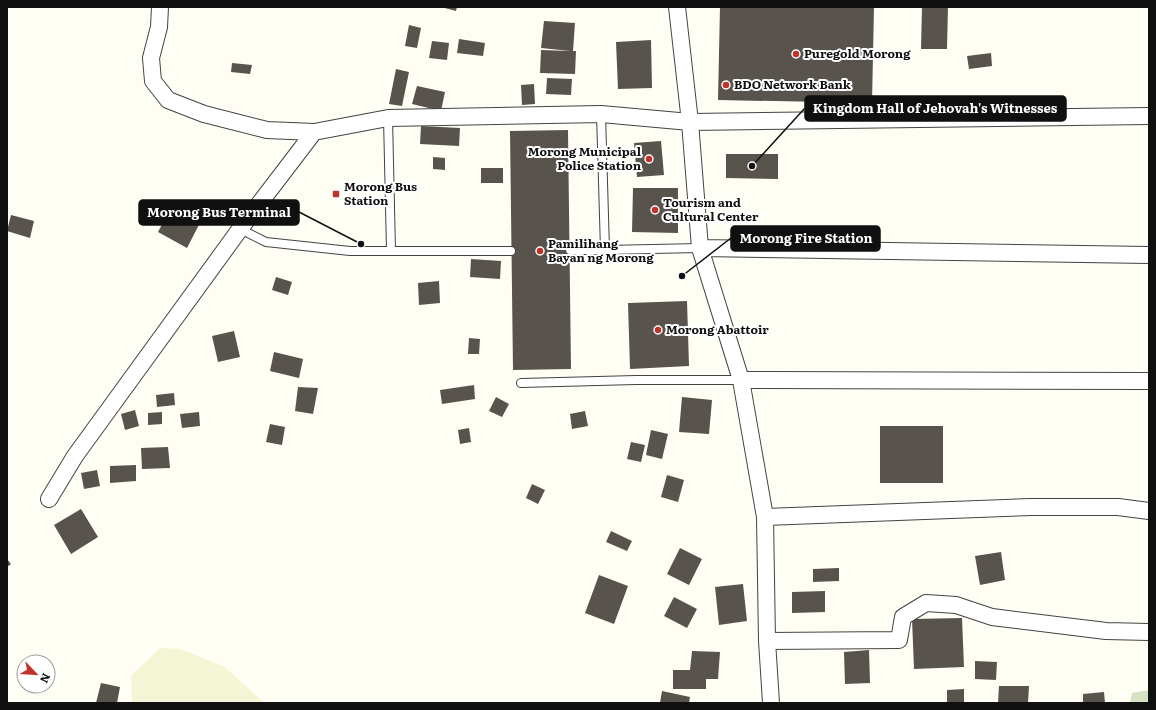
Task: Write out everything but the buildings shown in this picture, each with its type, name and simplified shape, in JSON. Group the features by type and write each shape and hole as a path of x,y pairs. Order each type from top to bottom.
{"street":[{"path":"160,7 159,27 151,58 153,81 168,100 204,114 267,130 314,132 388,118 601,114 690,122 1149,116"},
{"path":"677,7 690,122 700,248 741,380 765,517 767,641 771,703"},
{"path":"50,499 75,456 240,229 314,132"},
{"path":"700,248 1149,255"},
{"path":"741,380 1149,381"},
{"path":"765,517 1031,507 1118,507 1149,511"},
{"path":"767,641 899,640 903,617 926,603 956,605 992,617 1106,631 1149,632"}],"lane":[{"path":"601,114 605,250"},
{"path":"388,118 391,251"},
{"path":"240,229 266,242 350,252 512,251"},
{"path":"570,250 700,248"},
{"path":"521,383 636,380 741,380"}],"green space":[{"path":"160,648 180,649 225,667 264,703 132,703 131,676"},
{"path":"1149,690 1149,703 1130,703 1132,693"}],"place":[{"name":"Puregold Morong","path":"796,54"},
{"name":"BDO Network Bank","path":"726,85"},
{"name":"Morong Municipal Police Station","path":"649,159"},
{"name":"Kingdom Hall of Jehovah's Witnesses","path":"752,166"},
{"name":"Morong Bus Station","path":"336,194"},
{"name":"Tourism and Cultural Center","path":"655,210"},
{"name":"Morong Bus Terminal","path":"361,244"},
{"name":"Pamilihang Bayan ng Morong","path":"540,251"},
{"name":"Morong Fire Station","path":"682,276"},
{"name":"Morong Abattoir","path":"658,330"}]}
